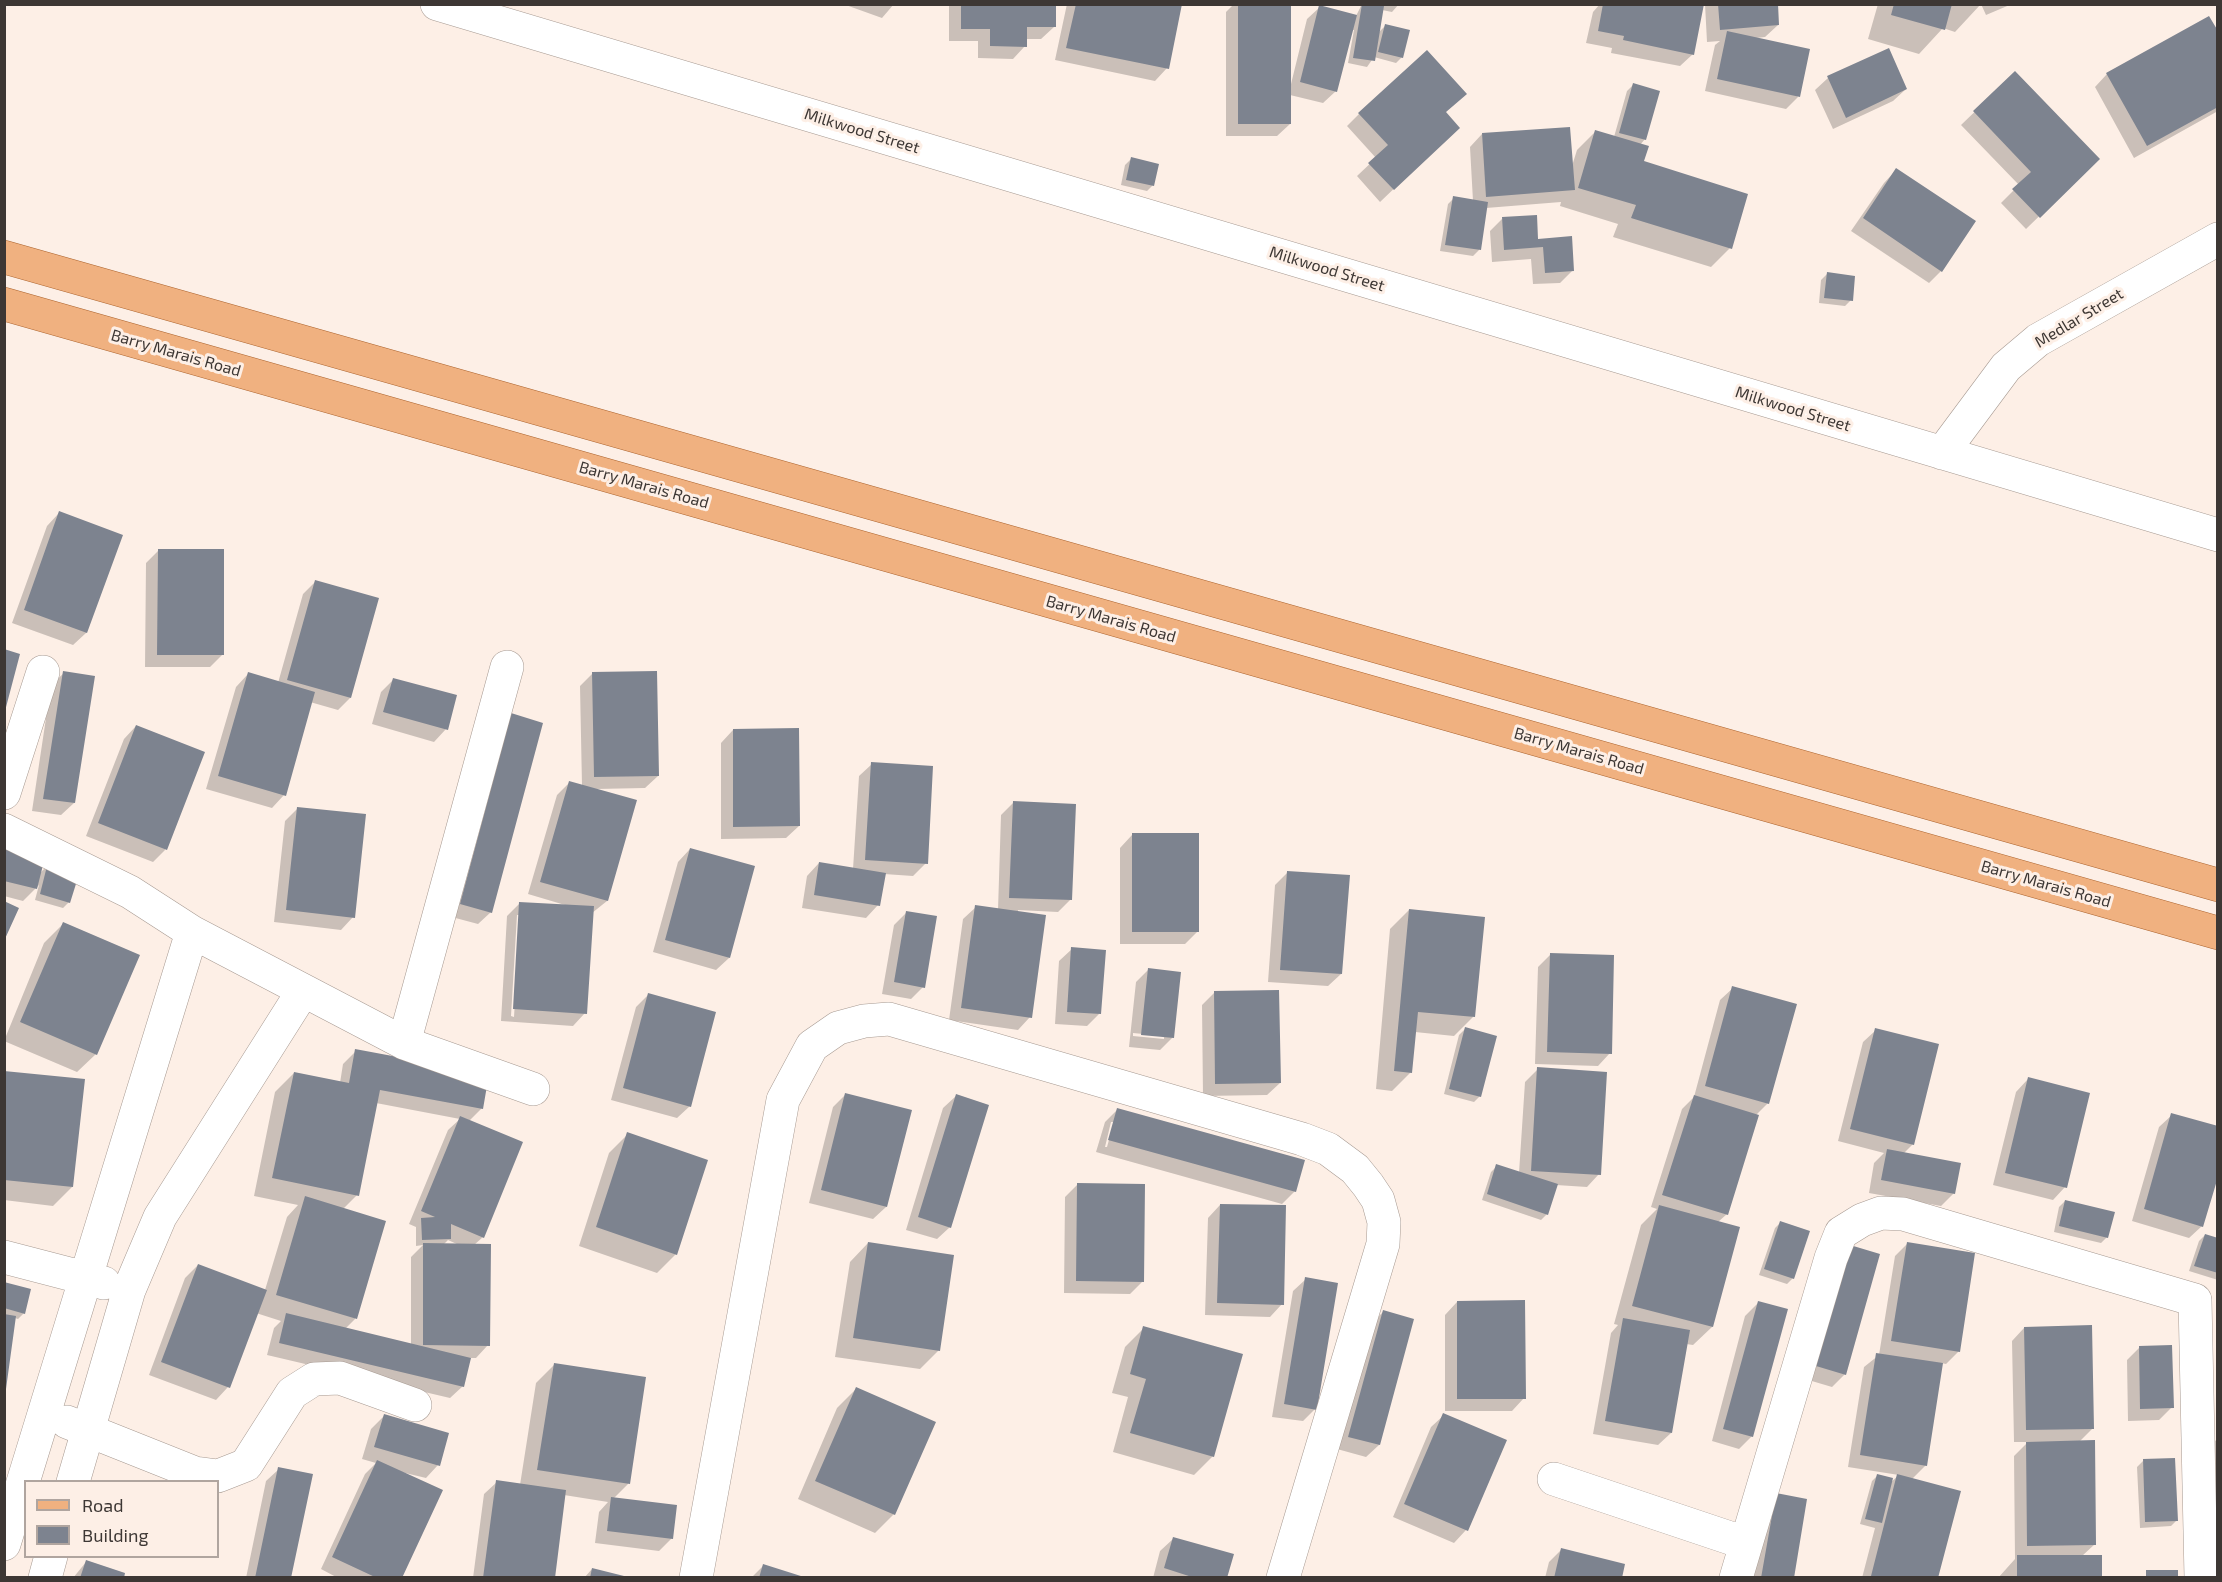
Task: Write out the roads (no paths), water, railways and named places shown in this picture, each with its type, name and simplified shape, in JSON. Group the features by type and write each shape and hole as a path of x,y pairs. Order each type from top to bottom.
{"main road":[{"path":"4,257 2217,885"},
{"name":"Barry Marais Road","path":"4,304 2217,933"}],"street":[{"name":"Milkwood Street","path":"437,4 2217,535"},
{"name":"Medlar Street","path":"1942,453 2007,367 2038,340 2217,239"},
{"path":"404,1043 507,667"},
{"path":"4,793 43,672"},
{"path":"4,830 130,892 192,932 404,1043 533,1089"},
{"path":"25,1480 84,1278 192,932"},
{"path":"74,1480 129,1290 160,1217 303,991"},
{"path":"696,1578 783,1100 812,1046 837,1028 864,1021 889,1019 1302,1139 1337,1156 1355,1168 1368,1185 1378,1200 1384,1222 1383,1244 1283,1578"},
{"path":"1736,1578 1831,1258 1841,1233 1862,1220 1881,1213 1903,1214 2206,1303 2201,1578"},
{"path":"4,1257 129,1290"},
{"path":"46,1413 195,1473 218,1476 246,1465 292,1392 315,1379 340,1378 416,1405"},
{"path":"1554,1479 1745,1544"},
{"path":"4,1544 24,1482"},
{"path":"45,1578 51,1558"}]}
